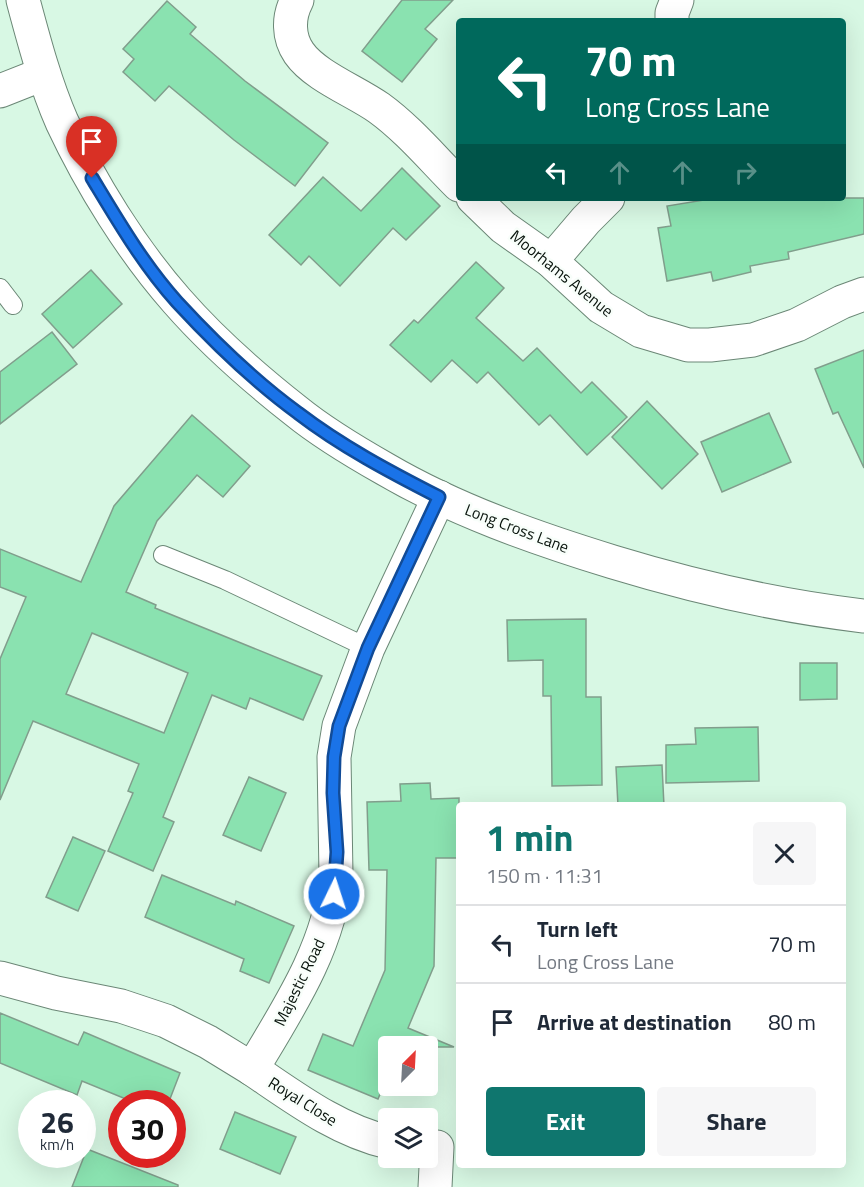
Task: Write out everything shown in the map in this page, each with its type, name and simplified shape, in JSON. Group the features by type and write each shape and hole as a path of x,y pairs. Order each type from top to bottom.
{"street":[{"name":"Long Cross Lane","path":"22,0 43,75 63,123 92,178 129,239 176,301 249,372 298,413 386,470 439,497 536,537 648,573 770,603 864,616"},
{"path":"297,0 291,15 290,30 299,53 324,74 394,120 456,181"},
{"path":"672,18 677,0"},
{"path":"0,91 43,75"},
{"name":"Moorhams Avenue","path":"476,201 503,226 551,261 601,307 620,320 641,331 688,345 753,340 797,325 842,302 864,294"},
{"path":"551,261 605,201"},
{"name":"Majestic Road","path":"252,1069 302,981 328,918 336,875 334,757 339,726 368,648 439,497"},
{"path":"0,978 56,993 121,1006 166,1021 208,1042 252,1069"},
{"name":"Royal Close","path":"252,1069 324,1117 378,1140"},
{"path":"435,1187 441,1146"}],"lane":[{"path":"0,288 13,305"},
{"path":"163,555 225,580 368,648"}],"building":[{"path":"402,0 453,0 425,29 437,39 402,82 362,51"},
{"path":"167,1 196,27 190,34 245,81 328,143 295,186 234,140 169,86 155,101 123,72 134,59 123,49"},
{"path":"402,168 440,206 406,240 393,228 340,286 309,256 301,265 269,235 323,177 361,211"},
{"path":"846,198 864,198 864,234 788,252 789,259 750,266 751,272 713,281 711,272 667,281 658,228 671,226 667,206 698,201 846,201"},
{"path":"476,262 504,288 476,318 523,361 537,348 581,393 592,382 627,417 587,455 550,415 539,425 488,372 477,383 452,360 431,382 390,345 414,320 418,323"},
{"path":"91,270 122,304 73,348 42,314"},
{"path":"52,332 77,364 0,424 0,372"},
{"path":"864,350 864,468 838,412 833,414 815,369"},
{"path":"647,401 698,454 662,489 612,437"},
{"path":"769,413 791,462 722,492 701,442"},
{"path":"192,415 250,466 223,497 197,475 157,521 126,592 156,605 155,608 322,676 303,720 250,698 246,709 212,695 163,817 174,822 153,871 108,851 133,793 128,791 139,764 33,721 0,800 0,659 26,597 0,587 0,549 81,582 114,506","holes":["92,633 188,673 164,733 66,694"]},
{"path":"586,619 586,697 601,697 602,785 552,786 551,696 543,696 543,660 508,661 507,620"},
{"path":"800,663 837,663 837,699 800,700"},
{"path":"758,727 759,781 666,783 666,745 696,744 695,728"},
{"path":"662,765 664,802 618,802 616,767"},
{"path":"249,777 286,793 261,851 223,835"},
{"path":"430,783 431,799 459,798 459,802 456,802 456,858 436,858 434,966 408,1028 427,1036 378,1036 378,1099 308,1070 323,1034 353,1046 385,970 387,870 369,870 367,802 401,801 400,784"},
{"path":"73,837 105,851 78,911 46,897"},
{"path":"162,875 235,905 236,901 294,926 269,983 240,971 244,959 145,917"},
{"path":"0,1013 78,1045 84,1032 180,1073 173,1090 108,1092 82,1081 79,1090 65,1090 0,1063"},
{"path":"438,1040 454,1047 438,1047"},
{"path":"235,1112 296,1137 280,1174 220,1149"},
{"path":"96,1153 108,1157 108,1168 135,1168 178,1185 178,1187 72,1187 80,1168 96,1168"}],"route":[{"path":"92,178 129,239 176,301 249,372 298,413 386,470 439,497 368,648 339,726 334,757 333,793 337,852 334,894"}]}
